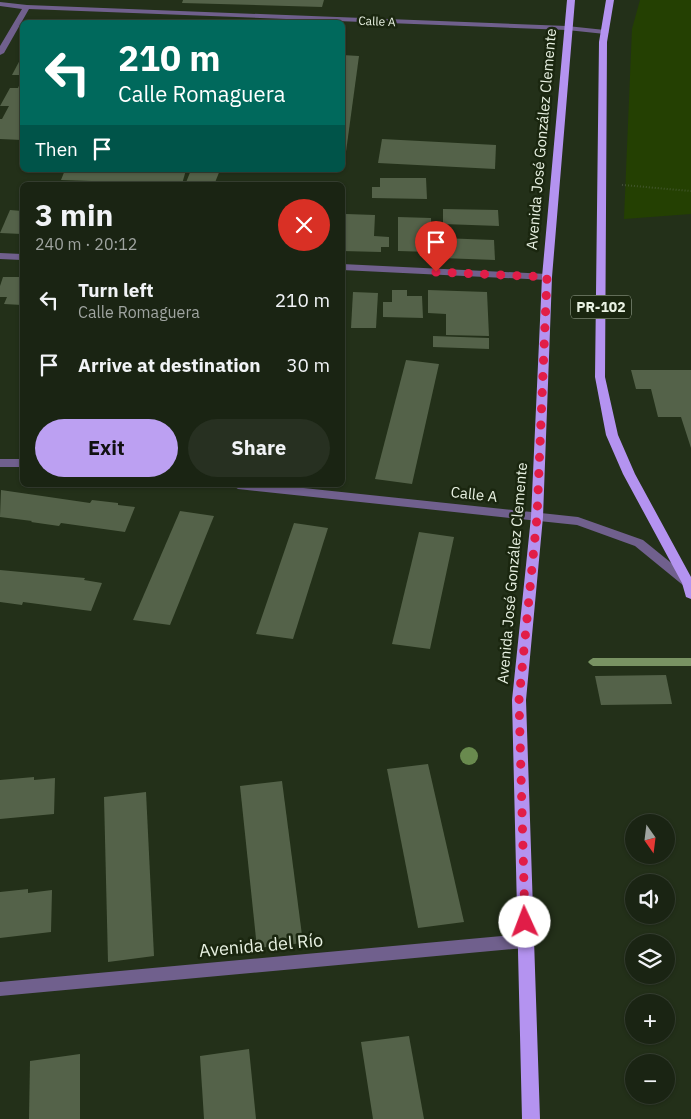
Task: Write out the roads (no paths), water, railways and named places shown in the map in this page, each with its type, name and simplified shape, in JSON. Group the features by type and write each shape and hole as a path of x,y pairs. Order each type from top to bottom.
{"main road":[{"name":"Avenida José González Clemente","path":"531,1119 519,700 537,517 547,277 567,28 571,0"},
{"name":"PR-102","path":"610,0 605,32 600,377 612,435 629,474 690,589"}],"street":[{"name":"Calle A","path":"0,4 26,7 567,28 605,32"},
{"path":"0,53 26,7"},
{"path":"0,256 20,257"},
{"path":"345,267 547,277"},
{"path":"0,463 20,463"},
{"name":"Calle A","path":"257,487 578,521 638,543 690,589"},
{"name":"Avenida del Río","path":"0,989 525,941"}],"waterway":[{"path":"593,662 691,662"}]}
